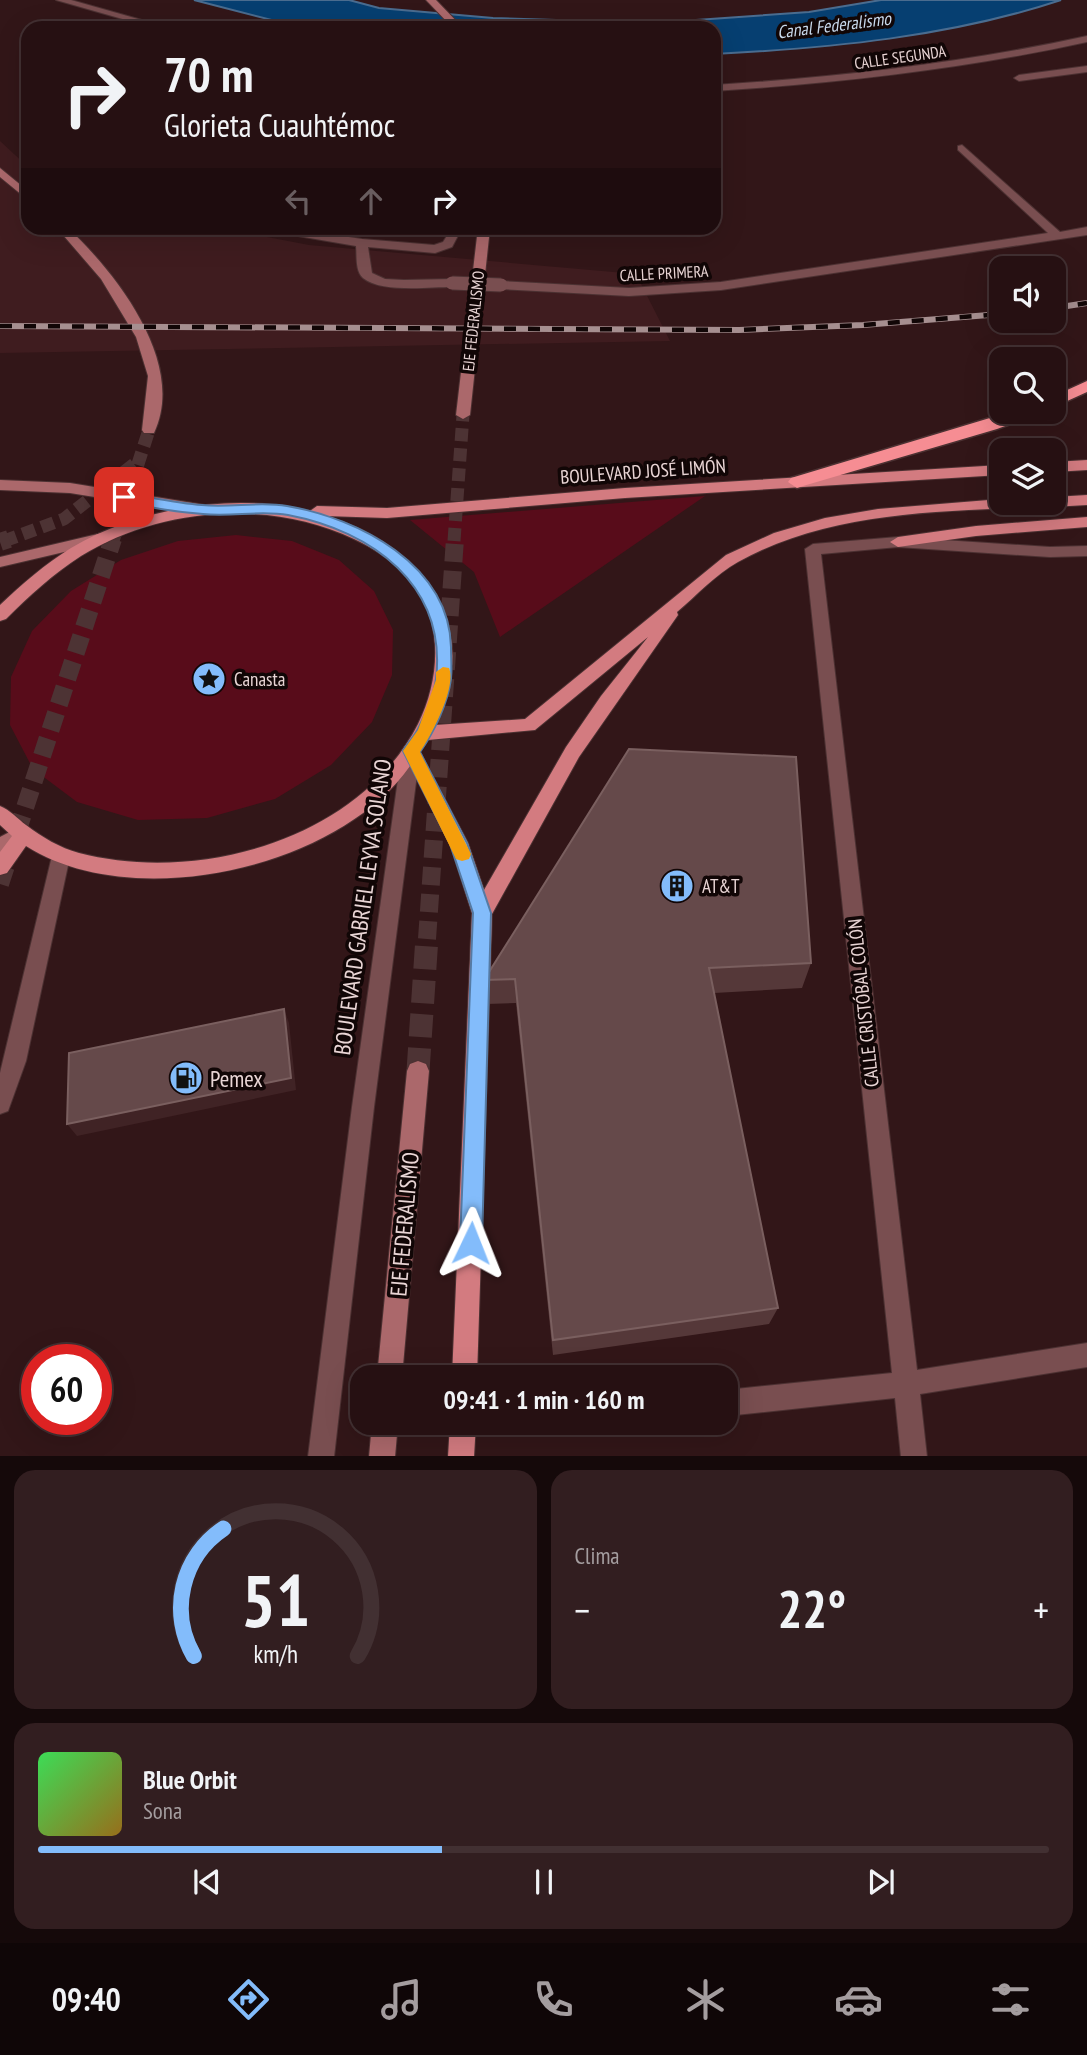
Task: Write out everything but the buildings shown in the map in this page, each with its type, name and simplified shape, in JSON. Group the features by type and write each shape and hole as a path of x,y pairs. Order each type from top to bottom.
{"highway":[{"path":"1066,396 1087,386"},
{"path":"797,482 994,424"}],"main road":[{"path":"431,0 451,21"},
{"path":"0,171 21,190"},
{"path":"68,235 124,302 149,351 155,380 149,430"},
{"name":"EJE FEDERALISMO","path":"463,415 483,235"},
{"path":"1066,466 1087,465"},
{"name":"BOULEVARD JOSÉ LIMÓN","path":"288,511 387,513 472,504 989,471"},
{"path":"0,485 70,488 205,510"},
{"path":"1066,501 1087,500"},
{"path":"425,733 529,725 731,559 779,537 825,523 878,514 989,505"},
{"path":"0,562 106,537 154,520 205,510 247,508 288,511 342,525 388,551 424,586 443,630 443,680 425,733 394,774 351,812 284,847 209,868 131,871 61,856 22,835 0,814"},
{"path":"898,542 976,531 1087,522"},
{"path":"0,615 42,574 106,537"},
{"path":"482,913 532,821 607,702 654,643 676,604"},
{"name":"BOULEVARD GABRIEL LEYVA SOLANO","path":"411,751 459,843 482,913 466,1365"},
{"path":"0,847 22,835"},
{"path":"0,867 22,835"},
{"name":"EJE FEDERALISMO","path":"390,1365 418,1072"},
{"path":"382,1456 384,1435"},
{"path":"461,1456 462,1435"}],"street":[{"path":"61,0 139,21"},
{"name":"CALLE SEGUNDA","path":"721,88 832,82 925,70 1027,53 1087,39"},
{"path":"1018,78 1087,69"},
{"path":"962,148 1057,235"},
{"name":"CALLE PRIMERA","path":"362,243 363,266 367,275 382,282 629,292 721,286 1087,231"},
{"path":"312,235 362,243 435,249 448,244 453,235"},
{"path":"898,542 1050,552 1087,551"},
{"name":"CALLE CRISTÓBAL COLÓN","path":"898,542 813,549 914,1456"},
{"name":"BOULEVARD GABRIEL LEYVA SOLANO","path":"321,1456 363,1107 411,751"},
{"path":"0,1103 15,1061 61,856"},
{"path":"738,1402 905,1384 1087,1355"}],"shaded area":[{"path":"0,141 21,160 21,235 256,235 309,245 636,274 670,341 0,353"},
{"path":"705,496 500,637 474,572 410,520"},
{"path":"236,535 292,541 339,560 374,591 393,630 392,675 372,722 331,765 275,799 207,818 138,820 77,802 33,769 10,725 11,677 32,631 71,591 121,560 178,541"}],"water":[{"path":"194,0 349,0 379,8 493,18 589,21 276,21"},
{"name":"Canal Federalismo","path":"881,0 1061,0 1019,13 933,32 802,48 721,54 721,21 681,21 809,12"}],"tunnel":[{"path":"454,541 463,415"},
{"path":"113,541 149,430"},
{"path":"4,541 64,519 138,461"},
{"path":"0,542 9,539"},
{"path":"0,884 113,539"},
{"path":"427,939 455,539"},
{"path":"418,1071 427,937"}],"railway":[{"path":"1066,306 1087,303"},
{"path":"0,326 739,330 863,325 989,315"}],"slow traffic":[{"path":"443,672 443,680 425,733 411,751 459,843 462,854"}],"place":[{"name":"Canasta","path":"209,679"},
{"name":"AT&T","path":"677,886"},
{"name":"Pemex","path":"186,1078"}],"route":[{"path":"124,497 205,510 247,508 288,511 342,525 388,551 424,586 443,630 443,680 425,733 411,751 459,843 482,913 471,1243"}]}
